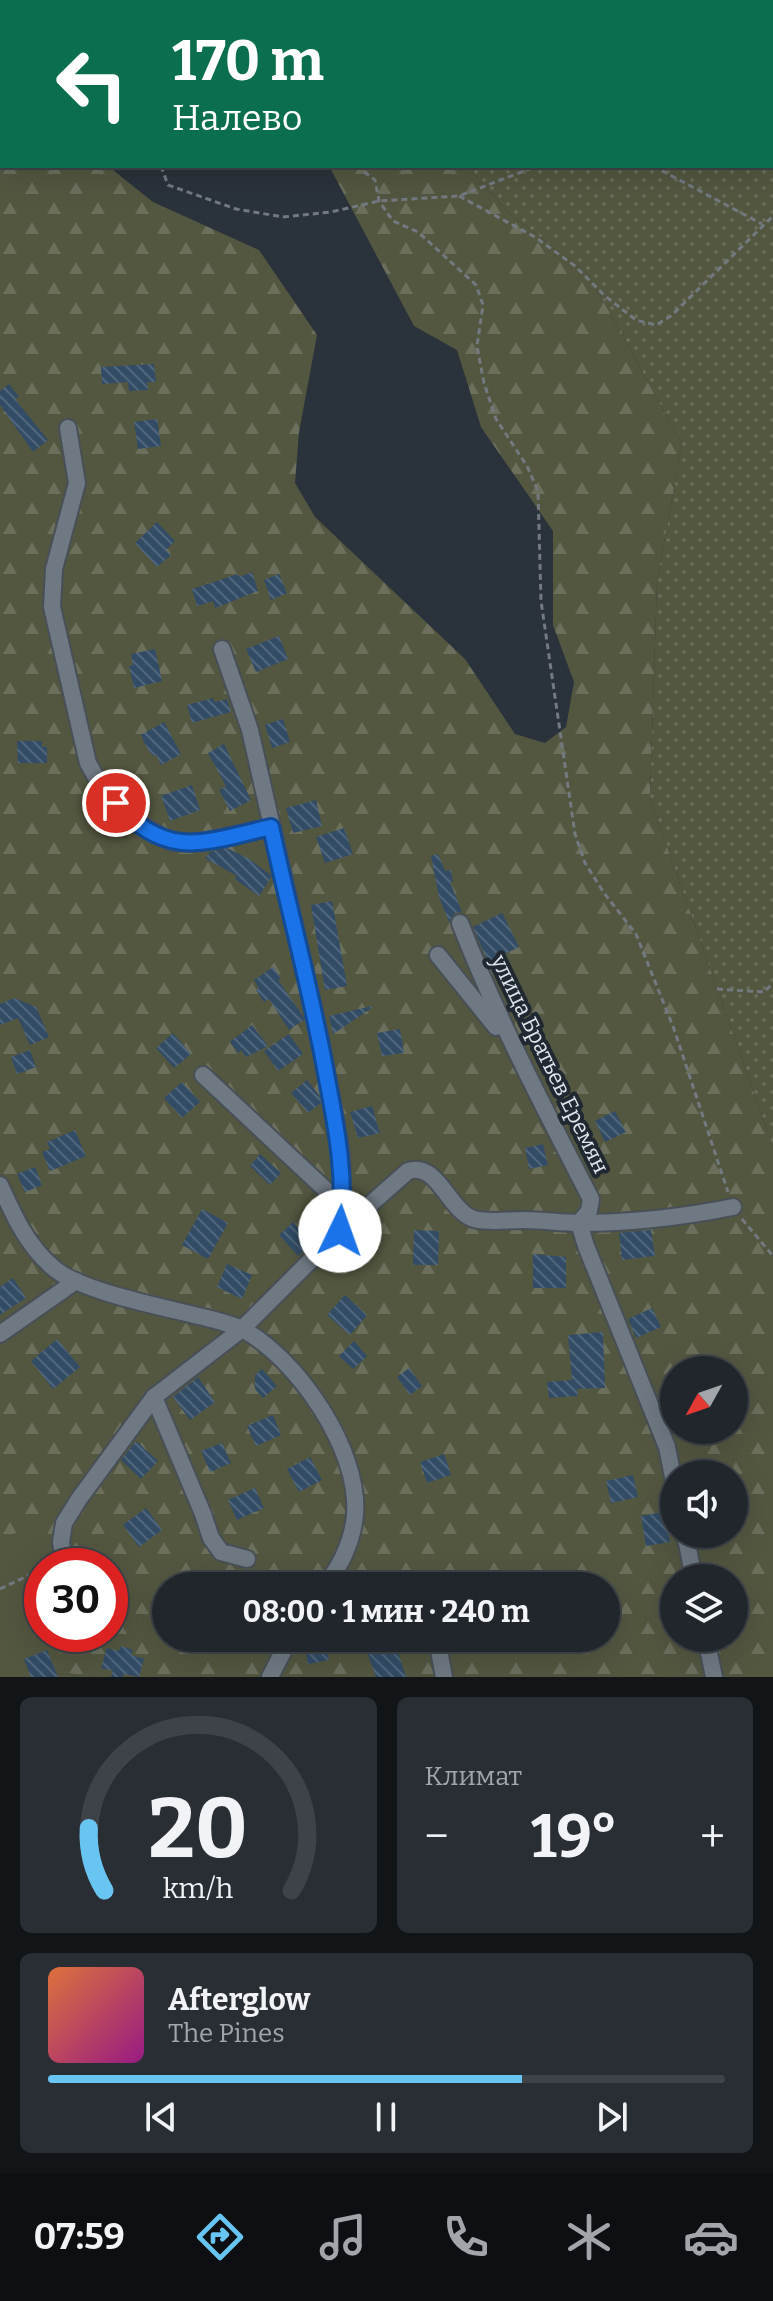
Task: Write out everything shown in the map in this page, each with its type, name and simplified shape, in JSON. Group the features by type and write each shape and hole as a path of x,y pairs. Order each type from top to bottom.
{"street":[{"path":"68,428 77,483 54,569 52,607 88,763 102,788 129,818 171,842 197,843 271,827"},
{"path":"222,649 250,730 319,1033 341,1151 343,1206 340,1231"},
{"name":"улица Братьев Еремян","path":"460,923 488,996 591,1199 589,1211 579,1223 670,1460"},
{"path":"438,955 513,1047"},
{"path":"203,1075 343,1206"},
{"path":"62,1548 64,1523 154,1397 242,1329 340,1231 408,1171 415,1169 431,1176 471,1219 492,1222 634,1220 733,1207"},
{"path":"0,1185 20,1229 57,1271 76,1281 242,1329 272,1352 299,1380 326,1414 348,1464 354,1492 355,1514 348,1545 333,1572"},
{"path":"0,1334 76,1281"},
{"path":"154,1397 211,1538 221,1552 247,1559"},
{"path":"270,1677 283,1652"},
{"path":"439,1652 444,1677"},
{"path":"709,1652 714,1677"}],"path":[{"path":"162,168 168,185 236,209 283,217 331,212 379,201 459,196 532,168"},
{"path":"359,168 375,180 379,201 393,221 418,232 476,285 483,305 477,346 484,383 496,419 527,466 538,491 541,601 575,834 585,863 636,934 674,1029 733,1207 773,1256"},
{"path":"657,168 763,224"},
{"path":"459,196 535,237 575,266 605,296 636,320 656,325 671,316 773,216"},
{"path":"717,989 764,992 773,983"},
{"path":"0,1589 24,1578"}],"green space":[{"path":"0,168 110,168 153,202 259,250 317,335 299,432 295,483 315,517 465,659 515,734 545,743 566,727 574,682 553,625 553,531 481,427 457,350 414,326 330,168 469,168 509,213 589,275 682,444 657,581 650,798 773,1147 773,1677 0,1677"},
{"path":"469,168 773,168 773,1147 650,798 657,581 682,444 589,275 509,213"},
{"path":"73,1480 43,1541 44,1548 24,1548 24,1652 59,1652 62,1672 76,1674 77,1677 0,1677 0,1541 25,1528"}],"building":[{"path":"154,364 156,382 147,382 148,390 129,391 128,382 102,384 101,367"},
{"path":"9,384 19,397 15,399 48,440 33,452 0,405 0,391"},
{"path":"157,419 161,446 138,449 134,422"},
{"path":"157,522 175,541 166,550 171,555 157,567 135,543"},
{"path":"252,572 258,591 215,608 213,601 197,606 192,589"},
{"path":"279,574 287,593 271,600 264,580"},
{"path":"279,636 288,659 256,672 246,649"},
{"path":"155,649 162,681 134,688 129,666 133,665 131,654"},
{"path":"213,698 215,702 227,699 231,712 192,723 187,705"},
{"path":"283,719 290,742 272,748 265,725"},
{"path":"164,722 181,754 161,765 141,735"},
{"path":"17,741 42,741 42,747 47,747 47,763 18,763"},
{"path":"224,744 251,800 230,811 219,790 226,786 208,753"},
{"path":"192,785 200,810 170,821 161,796"},
{"path":"316,800 322,826 293,833 286,808"},
{"path":"344,828 353,854 325,863 316,837"},
{"path":"227,848 272,876 259,896 235,879 237,876 205,858 210,852"},
{"path":"438,854 445,871 451,870 453,882 450,882 462,912 455,913 449,922 439,897 431,856"},
{"path":"332,901 347,986 325,990 311,905"},
{"path":"502,913 519,947 488,962 473,927"},
{"path":"273,967 281,978 278,980 305,1019 289,1030 269,999 264,1002 256,990 259,988 254,980"},
{"path":"14,998 36,1007 49,1037 30,1045 18,1018 0,1025 0,1004"},
{"path":"373,1007 333,1034 329,1016"},
{"path":"252,1025 268,1046 246,1057 241,1050 238,1053 230,1042"},
{"path":"400,1029 404,1053 382,1056 377,1033"},
{"path":"173,1033 191,1054 174,1068 156,1048"},
{"path":"289,1034 303,1054 278,1071 264,1051"},
{"path":"30,1050 36,1067 17,1074 11,1057"},
{"path":"307,1080 319,1095 321,1103 308,1113 291,1093"},
{"path":"182,1082 200,1102 182,1118 164,1098"},
{"path":"372,1106 380,1133 358,1138 350,1112"},
{"path":"615,1111 626,1132 605,1142 595,1121"},
{"path":"75,1130 86,1156 50,1171 42,1152 50,1149 47,1142"},
{"path":"543,1144 548,1165 529,1169 525,1148"},
{"path":"260,1154 281,1173 270,1185 250,1166"},
{"path":"35,1167 42,1185 25,1192 17,1174"},
{"path":"202,1209 228,1223 208,1259 182,1245"},
{"path":"293,1222 311,1243 298,1256 279,1235"},
{"path":"414,1230 439,1231 438,1265 413,1265"},
{"path":"651,1230 655,1256 622,1260 619,1233"},
{"path":"533,1254 566,1257 566,1288 533,1288"},
{"path":"227,1264 252,1275 242,1299 217,1287"},
{"path":"13,1278 26,1298 0,1315 0,1287"},
{"path":"345,1295 367,1315 350,1335 327,1315"},
{"path":"652,1308 661,1327 636,1338 628,1319"},
{"path":"603,1332 605,1388 577,1389 578,1396 549,1398 547,1382 572,1380 568,1335"},
{"path":"57,1339 80,1367 53,1389 31,1361"},
{"path":"354,1341 367,1356 353,1369 339,1356"},
{"path":"409,1368 422,1386 410,1395 397,1377"},
{"path":"262,1369 277,1386 263,1398 255,1389 255,1375"},
{"path":"198,1377 215,1402 190,1420 173,1397"},
{"path":"273,1415 281,1435 256,1446 247,1426"},
{"path":"136,1441 158,1461 141,1479 121,1460"},
{"path":"222,1443 231,1463 210,1472 201,1451"},
{"path":"444,1454 451,1475 427,1483 420,1462"},
{"path":"310,1457 322,1480 299,1492 287,1469"},
{"path":"633,1475 638,1497 611,1503 606,1481"},
{"path":"255,1488 264,1508 237,1520 228,1500"},
{"path":"146,1508 162,1530 139,1547 123,1525"},
{"path":"660,1513 660,1544 646,1546 641,1516"},
{"path":"128,1648 133,1650 131,1655 144,1659 139,1677 124,1674 123,1677 111,1677 113,1671 101,1668 106,1652 128,1652"},
{"path":"48,1652 58,1677 31,1677 24,1659"},
{"path":"306,1652 327,1652 329,1660 308,1664"},
{"path":"367,1652 398,1652 406,1677 376,1677"}],"route":[{"path":"116,803 129,818 171,842 197,843 271,827 319,1033 341,1151 343,1206 340,1231"}]}
